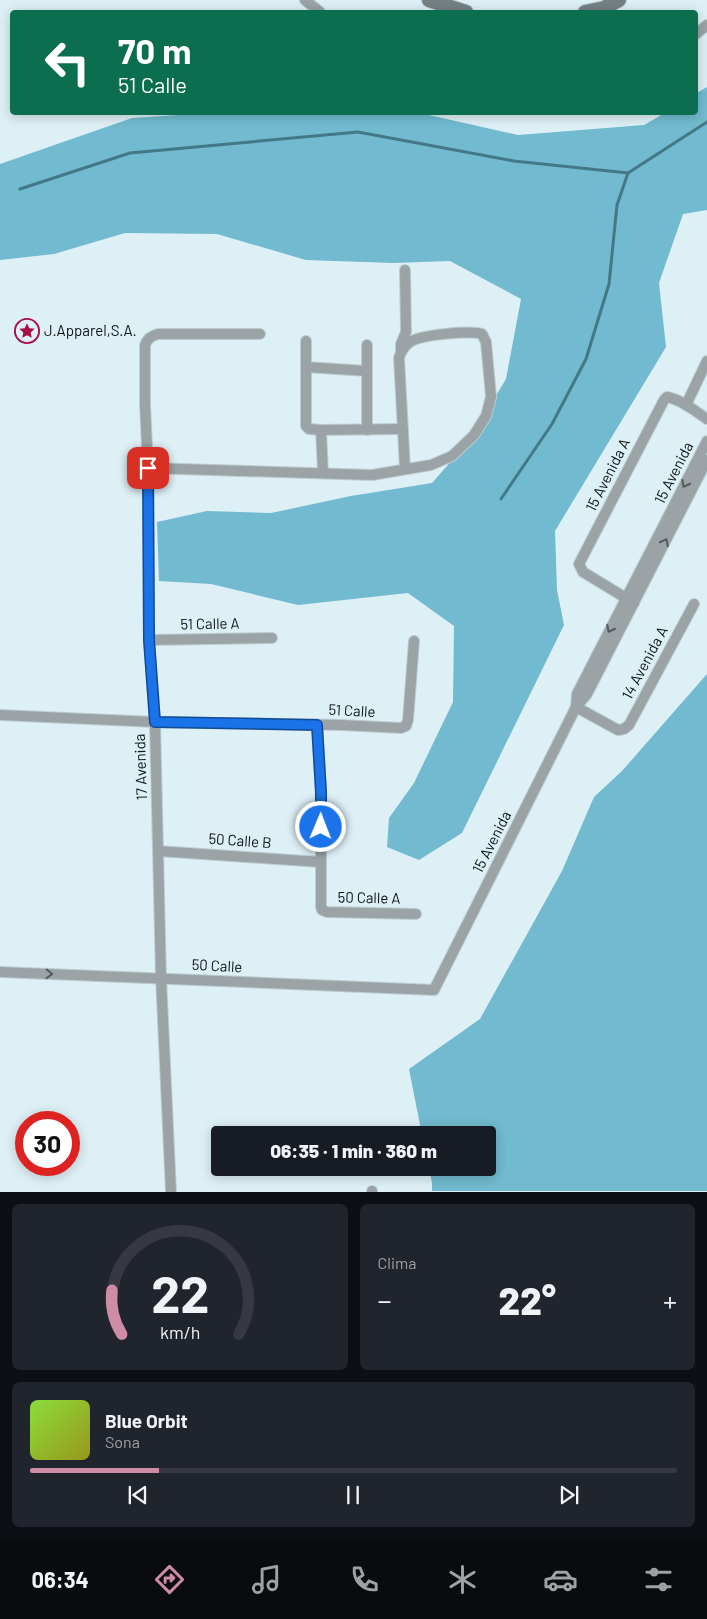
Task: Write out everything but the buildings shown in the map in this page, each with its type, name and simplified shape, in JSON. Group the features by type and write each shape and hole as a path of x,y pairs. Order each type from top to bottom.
{"street":[{"path":"305,0 318,10"},
{"path":"429,0 460,10"},
{"path":"595,10 614,6"},
{"path":"406,270 406,332 401,344 399,358 406,469"},
{"path":"148,468 372,475 431,465 452,456 474,435 486,416 491,397 484,336 480,333 465,332 420,338 411,341 401,352"},
{"name":"17 Avenida","path":"171,1192 161,978 155,722 149,640 148,468 144,345 152,335 158,334 260,334"},
{"path":"306,341 306,426 309,429 402,429"},
{"path":"367,430 368,345"},
{"path":"707,361 686,405 707,418"},
{"path":"306,367 367,371"},
{"name":"15 Avenida A","path":"630,600 583,572 580,564 664,400 667,397 672,398 686,405"},
{"path":"321,430 323,473"},
{"name":"15 Avenida","path":"680,504 707,441"},
{"name":"15 Avenida","path":"434,990 576,708 577,694 630,600 680,504 707,460"},
{"name":"14 Avenida A","path":"576,708 618,730 624,729 629,725 694,604"},
{"name":"51 Calle A","path":"149,640 272,638"},
{"name":"51 Calle","path":"0,714 155,722 342,725 396,729 406,726 408,720 414,641"},
{"path":"317,725 321,792 320,862"},
{"name":"50 Calle B","path":"158,851 320,862"},
{"name":"50 Calle A","path":"320,862 320,907 322,910 327,912 416,914"},
{"name":"50 Calle","path":"0,972 434,990"}],"shaded area":[{"path":"707,87 707,210 683,214 659,283 666,347 555,531 557,590 564,625 462,833 419,860 387,847 389,818 414,783 453,702 454,626 408,593 298,605 211,584 159,581 157,522 207,511 271,513 351,496 432,483 468,442 506,379 521,299 450,261 393,263 306,260 217,234 125,233 54,254 0,260 0,164 132,118 178,115 429,115 518,135 644,125 662,115 698,115 698,92"},
{"path":"707,674 707,1191 432,1191 431,1176 496,1176 496,1126 420,1126 409,1069 480,1019 562,871 594,797 622,771"}],"waterway":[{"path":"20,189 130,153 358,132 514,161 628,173 707,122"},
{"path":"501,499 552,424 586,359 609,284 617,205 628,173"}],"place":[{"name":"J.Apparel,S.A.","path":"27,331"}],"route":[{"path":"148,468 149,640 155,722 317,725 321,827"}]}
